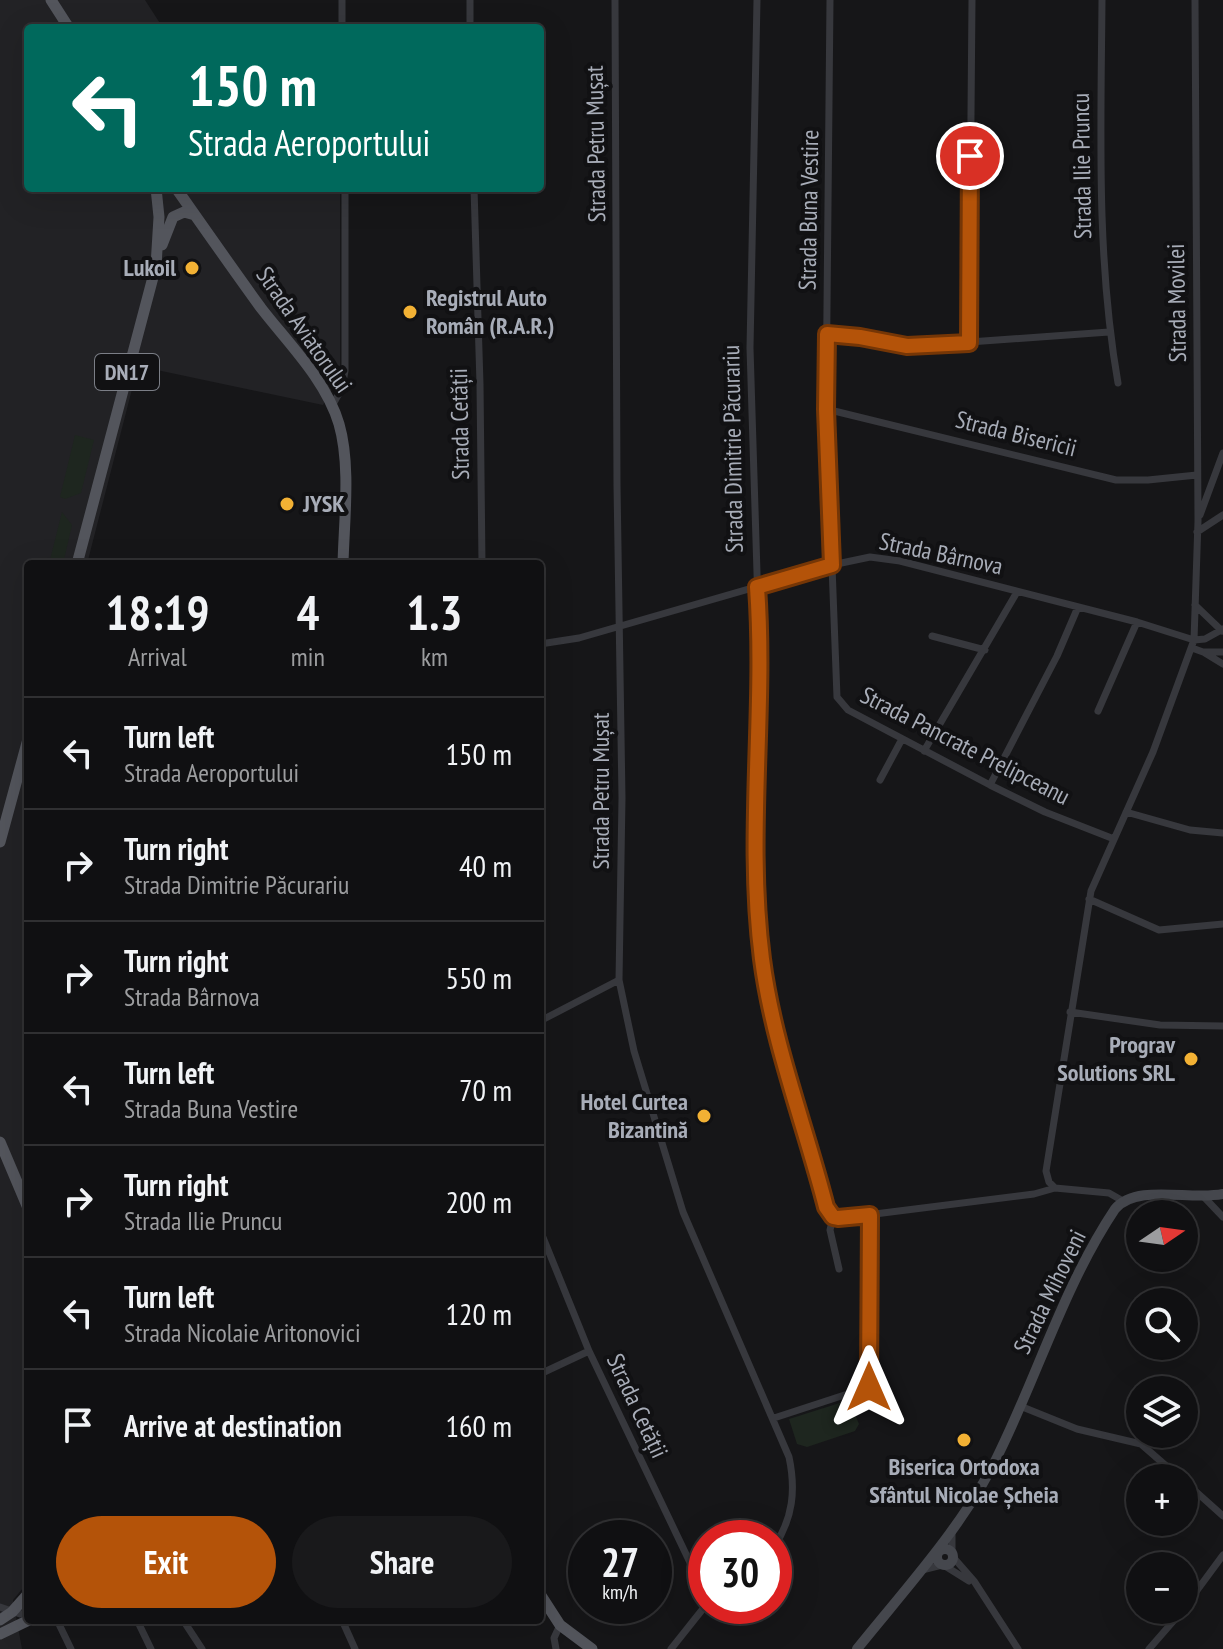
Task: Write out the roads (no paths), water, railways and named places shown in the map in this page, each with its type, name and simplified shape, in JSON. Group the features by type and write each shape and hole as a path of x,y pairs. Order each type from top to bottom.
{"main road":[{"path":"51,0 66,24"},
{"name":"DN17","path":"75,560 98,489 156,266 159,217 156,192"},
{"name":"Strada Aviatorului","path":"179,192 332,406 344,457 343,560"},
{"path":"156,266 173,217 184,212 196,216"},
{"path":"0,842 24,754"},
{"path":"0,1142 24,1200"},
{"path":"0,1154 24,1202"},
{"path":"1123,1201 1145,1195 1204,1197 1223,1194"},
{"name":"Strada Mihoveni","path":"857,1649 920,1570 944,1557 951,1528 991,1469 1067,1296 1110,1215 1123,1201"},
{"path":"0,1627 24,1598"},
{"path":"544,1600 560,1625 592,1649"},
{"path":"0,1620 12,1612"},
{"path":"0,1634 24,1622"}],"street":[{"path":"342,0 342,24"},
{"path":"470,0 470,24"},
{"name":"Strada Petru Mușat","path":"615,0 622,798 619,980 634,1051 687,1225 789,1457 793,1488 788,1520"},
{"name":"Strada Dimitrie Păcurariu","path":"757,0 750,364 759,637 756,837 762,960 790,1081 826,1207 833,1217 830,1230 839,1269"},
{"name":"Strada Buna Vestire","path":"830,0 826,409 832,565"},
{"path":"969,343 972,0"},
{"name":"Strada Ilie Pruncu","path":"1102,0 1102,228 1109,332 1118,383"},
{"name":"Strada Movilei","path":"1055,1188 1049,1182 1046,1171 1089,899 1159,738 1193,644 1198,521 1195,0"},
{"path":"332,406 342,388 345,371 345,192"},
{"name":"Strada Cetății","path":"474,192 482,560"},
{"path":"827,334 907,346 1109,332"},
{"name":"Strada Bisericii","path":"826,409 1116,480 1197,475"},
{"path":"1198,521 1220,470 1222,457"},
{"path":"1197,532 1223,515"},
{"name":"Strada Bârnova","path":"544,643 579,638 832,565 881,557 1137,622 1193,644 1203,652"},
{"name":"Strada Pancrate Prelipceanu","path":"832,565 837,697 848,710 1045,812 1114,839"},
{"path":"924,751 1017,592"},
{"path":"1193,644 1222,631 1195,605"},
{"path":"990,785 1057,656 1078,607"},
{"path":"1098,711 1137,622"},
{"path":"932,636 985,650"},
{"path":"1203,652 1223,652"},
{"path":"1203,652 1223,664"},
{"path":"880,780 902,739"},
{"path":"1126,812 1190,830 1223,833"},
{"path":"1089,899 1159,930 1223,924"},
{"path":"544,1019 619,980"},
{"path":"1070,1012 1160,1025 1223,1026"},
{"path":"833,1217 1034,1194 1055,1188 1109,1193 1123,1201"},
{"path":"1204,1197 1223,1217"},
{"path":"774,1418 869,1387 870,1215"},
{"name":"Strada Cetății","path":"544,1240 589,1351 688,1558"},
{"path":"544,1372 589,1351"},
{"path":"1020,1406 1077,1429 1141,1444 1164,1464"},
{"path":"1198,1494 1223,1516"},
{"path":"920,1570 944,1557 951,1528"},
{"path":"1198,1592 1223,1555"},
{"path":"944,1557 977,1587 1018,1649"},
{"path":"0,1607 24,1613"},
{"path":"59,1624 71,1649"},
{"path":"139,1624 151,1649"},
{"path":"186,1624 202,1649"},
{"path":"344,1624 355,1649"},
{"path":"671,1649 691,1624"},
{"path":"1149,1649 1170,1624"},
{"path":"556,1649 554,1638 560,1625"}],"place":[{"name":"Lukoil","path":"192,268"},
{"name":"Registrul Auto Român (R.A.R.)","path":"410,312"},
{"name":"JYSK","path":"287,504"},
{"name":"Prograv Solutions SRL","path":"1191,1059"},
{"name":"Hotel Curtea Bizantină","path":"704,1116"},
{"name":"Biserica Ortodoxa Sfântul Nicolae Șcheia","path":"964,1440"}]}
